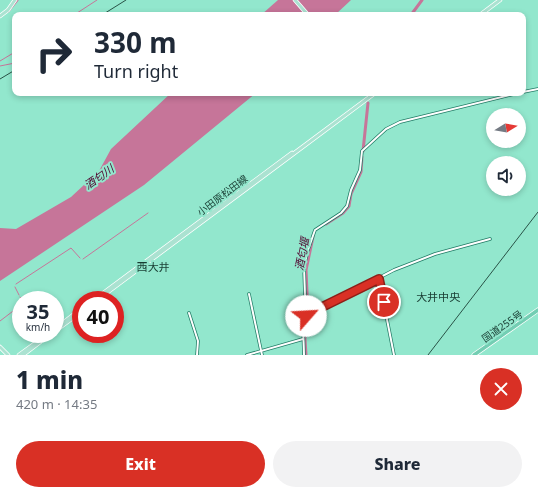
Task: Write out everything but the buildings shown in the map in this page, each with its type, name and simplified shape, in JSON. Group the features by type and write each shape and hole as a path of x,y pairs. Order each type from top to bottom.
{"highway":[{"name":"国道255号","path":"474,355 537,313"}],"main road":[{"path":"0,16 8,10 15,0"},
{"path":"295,0 305,12"},
{"path":"484,12 500,0"},
{"name":"小田原松田線","path":"109,291 369,96"},
{"name":"小田原松田線","path":"106,291 361,103"},
{"path":"19,355 36,343"},
{"path":"23,355 39,343"},
{"path":"1,348 8,355"}],"street":[{"path":"526,91 538,89"},
{"path":"304,355 302,324 308,312 305,296 304,266 313,234 316,229 338,216 347,206 351,190 360,170 362,150 386,130 400,122 503,96"},
{"path":"308,312 379,279 394,270 435,254 490,239"},
{"path":"379,279 394,355"},
{"path":"249,294 262,355"},
{"path":"189,313 198,341 197,355"},
{"path":"247,355 303,339"}],"water":[{"path":"278,0 351,0 338,12 264,12"},
{"name":"酒匂川","path":"168,96 252,96 144,185 0,281 0,228 16,229 71,197 99,171 111,149"}],"waterway":[{"path":"8,11 17,0"},
{"path":"79,12 97,0"},
{"name":"酒匂堰","path":"413,12 422,0"},
{"path":"0,61 12,54"},
{"path":"0,66 12,64"},
{"name":"酒匂堰","path":"363,151 368,103"},
{"name":"酒匂堰","path":"326,224 343,213 349,206 351,194 361,172 362,157"},
{"path":"83,259 148,213"},
{"name":"酒匂堰","path":"306,355 304,324 308,315 306,270 313,237"},
{"path":"16,284 71,248 80,258"},
{"path":"15,287 17,291"},
{"path":"0,321 12,312"}],"railway":[{"path":"107,12 126,0"},
{"path":"0,79 12,72"},
{"path":"428,355 538,212"}],"district":[{"name":"西大井","path":"153,267"},
{"name":"大井中央","path":"438,297"}],"route":[{"path":"306,316 307,312 316,310 379,279 384,302"}]}
